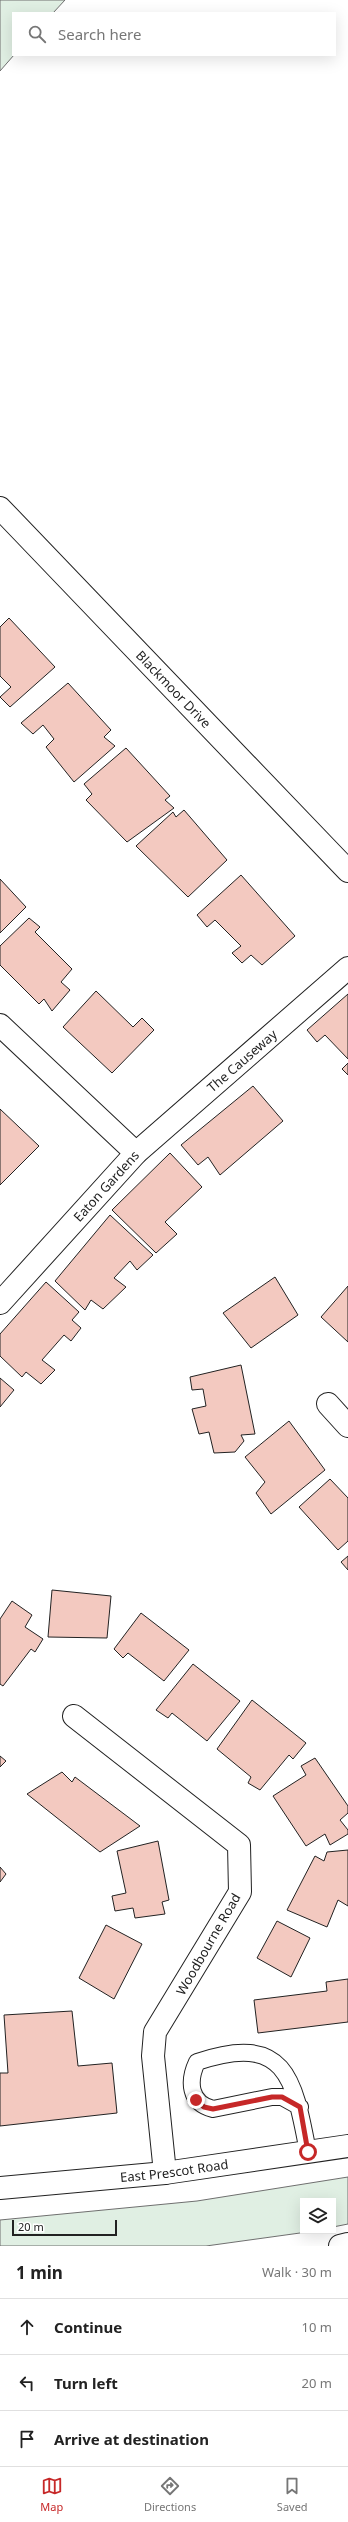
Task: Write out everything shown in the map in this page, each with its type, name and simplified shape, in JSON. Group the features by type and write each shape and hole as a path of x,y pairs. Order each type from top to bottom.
{"main road":[{"name":"Blackmoor Drive","path":"0,508 348,871"},
{"name":"The Causeway","path":"136,1153 348,968"},
{"name":"Eaton Gardens","path":"0,1024 136,1153 0,1303"},
{"path":"328,1404 348,1426"},
{"name":"Woodbourne Road","path":"74,1716 239,1845 240,1892 155,2032 153,2056 165,2173"},
{"name":"East Prescot Road","path":"0,2188 165,2173 348,2146"},
{"path":"340,2246 348,2244"}],"lane":[{"path":"300,2107 282,2097 213,2109 204,2107 196,2100 192,2088 192,2074 197,2062 220,2054 260,2053 274,2060 284,2069 300,2107 308,2152"}],"green space":[{"path":"0,0 65,0 54,12 12,12 13,56 0,71"},
{"path":"348,2177 348,2224 336,2226 336,2198 300,2198 300,2233 206,2246 0,2246 0,2220 197,2201"}],"building":[{"path":"9,618 55,667 10,707 0,697 11,687 0,676 0,627"},
{"path":"68,683 111,730 104,737 115,746 74,782 46,747 54,739 43,725 33,734 21,723"},
{"path":"126,748 170,796 165,800 174,808 127,842 86,800 92,794 84,784"},
{"path":"184,810 227,860 188,897 136,846 173,812 176,817"},
{"path":"241,875 295,936 262,965 251,955 242,963 232,953 241,946 215,920 207,927 197,915"},
{"path":"0,879 26,907 0,933"},
{"path":"29,918 40,927 35,932 72,969 61,982 70,990 52,1011 44,999 39,1004 0,965 0,946"},
{"path":"96,991 133,1027 142,1018 154,1030 112,1073 63,1027"},
{"path":"348,994 348,1059 325,1035 317,1042 307,1030"},
{"path":"348,1063 348,1075 342,1069"},
{"path":"253,1086 283,1121 220,1175 208,1157 198,1165 181,1145"},
{"path":"0,1109 39,1146 0,1185"},
{"path":"170,1153 202,1187 165,1222 177,1234 156,1253 112,1210"},
{"path":"110,1215 153,1255 137,1270 130,1261 114,1278 126,1287 103,1309 91,1300 85,1310 55,1281"},
{"path":"275,1277 298,1315 251,1348 223,1313"},
{"path":"46,1282 79,1312 72,1320 81,1328 71,1341 64,1335 42,1360 55,1370 41,1384 26,1372 22,1377 0,1356 0,1334"},
{"path":"348,1286 348,1342 321,1317"},
{"path":"241,1365 255,1434 241,1435 244,1441 235,1452 214,1453 209,1432 199,1434 192,1409 206,1406 203,1389 192,1390 190,1377"},
{"path":"0,1378 14,1390 0,1407"},
{"path":"289,1421 325,1470 271,1514 256,1493 265,1482 245,1457"},
{"path":"330,1479 348,1498 348,1541 338,1550 299,1507"},
{"path":"348,1556 348,1570 341,1562"},
{"path":"52,1590 111,1596 107,1638 48,1637"},
{"path":"12,1601 32,1615 25,1627 43,1639 35,1652 31,1649 3,1686 0,1684 0,1619"},
{"path":"141,1613 189,1650 164,1681 128,1653 123,1658 114,1649"},
{"path":"193,1664 240,1701 207,1741 172,1713 168,1718 156,1710"},
{"path":"252,1700 306,1743 293,1759 289,1755 260,1790 248,1783 251,1777 217,1749"},
{"path":"0,1756 6,1761 0,1767"},
{"path":"315,1758 348,1806 348,1813 340,1820 348,1830 348,1834 330,1845 325,1834 306,1846 273,1796 306,1775 301,1766"},
{"path":"62,1772 72,1782 75,1777 140,1826 100,1852 27,1794"},
{"path":"158,1841 169,1900 162,1902 165,1914 135,1918 133,1908 115,1911 112,1896 126,1893 117,1851"},
{"path":"348,1850 348,1906 338,1900 327,1927 287,1910 315,1856 324,1861 327,1852"},
{"path":"0,1867 6,1874 0,1882"},
{"path":"277,1921 310,1938 291,1977 257,1958"},
{"path":"106,1925 142,1944 114,1999 79,1978"},
{"path":"348,1979 348,2022 258,2033 254,2000 327,1991 326,1982"},
{"path":"72,2011 78,2066 112,2063 117,2113 0,2126 0,2073 8,2073 4,2015"}],"route":[{"path":"196,2100 204,2107 213,2109 236,2106 272,2097 282,2097 300,2107 308,2152"}]}
